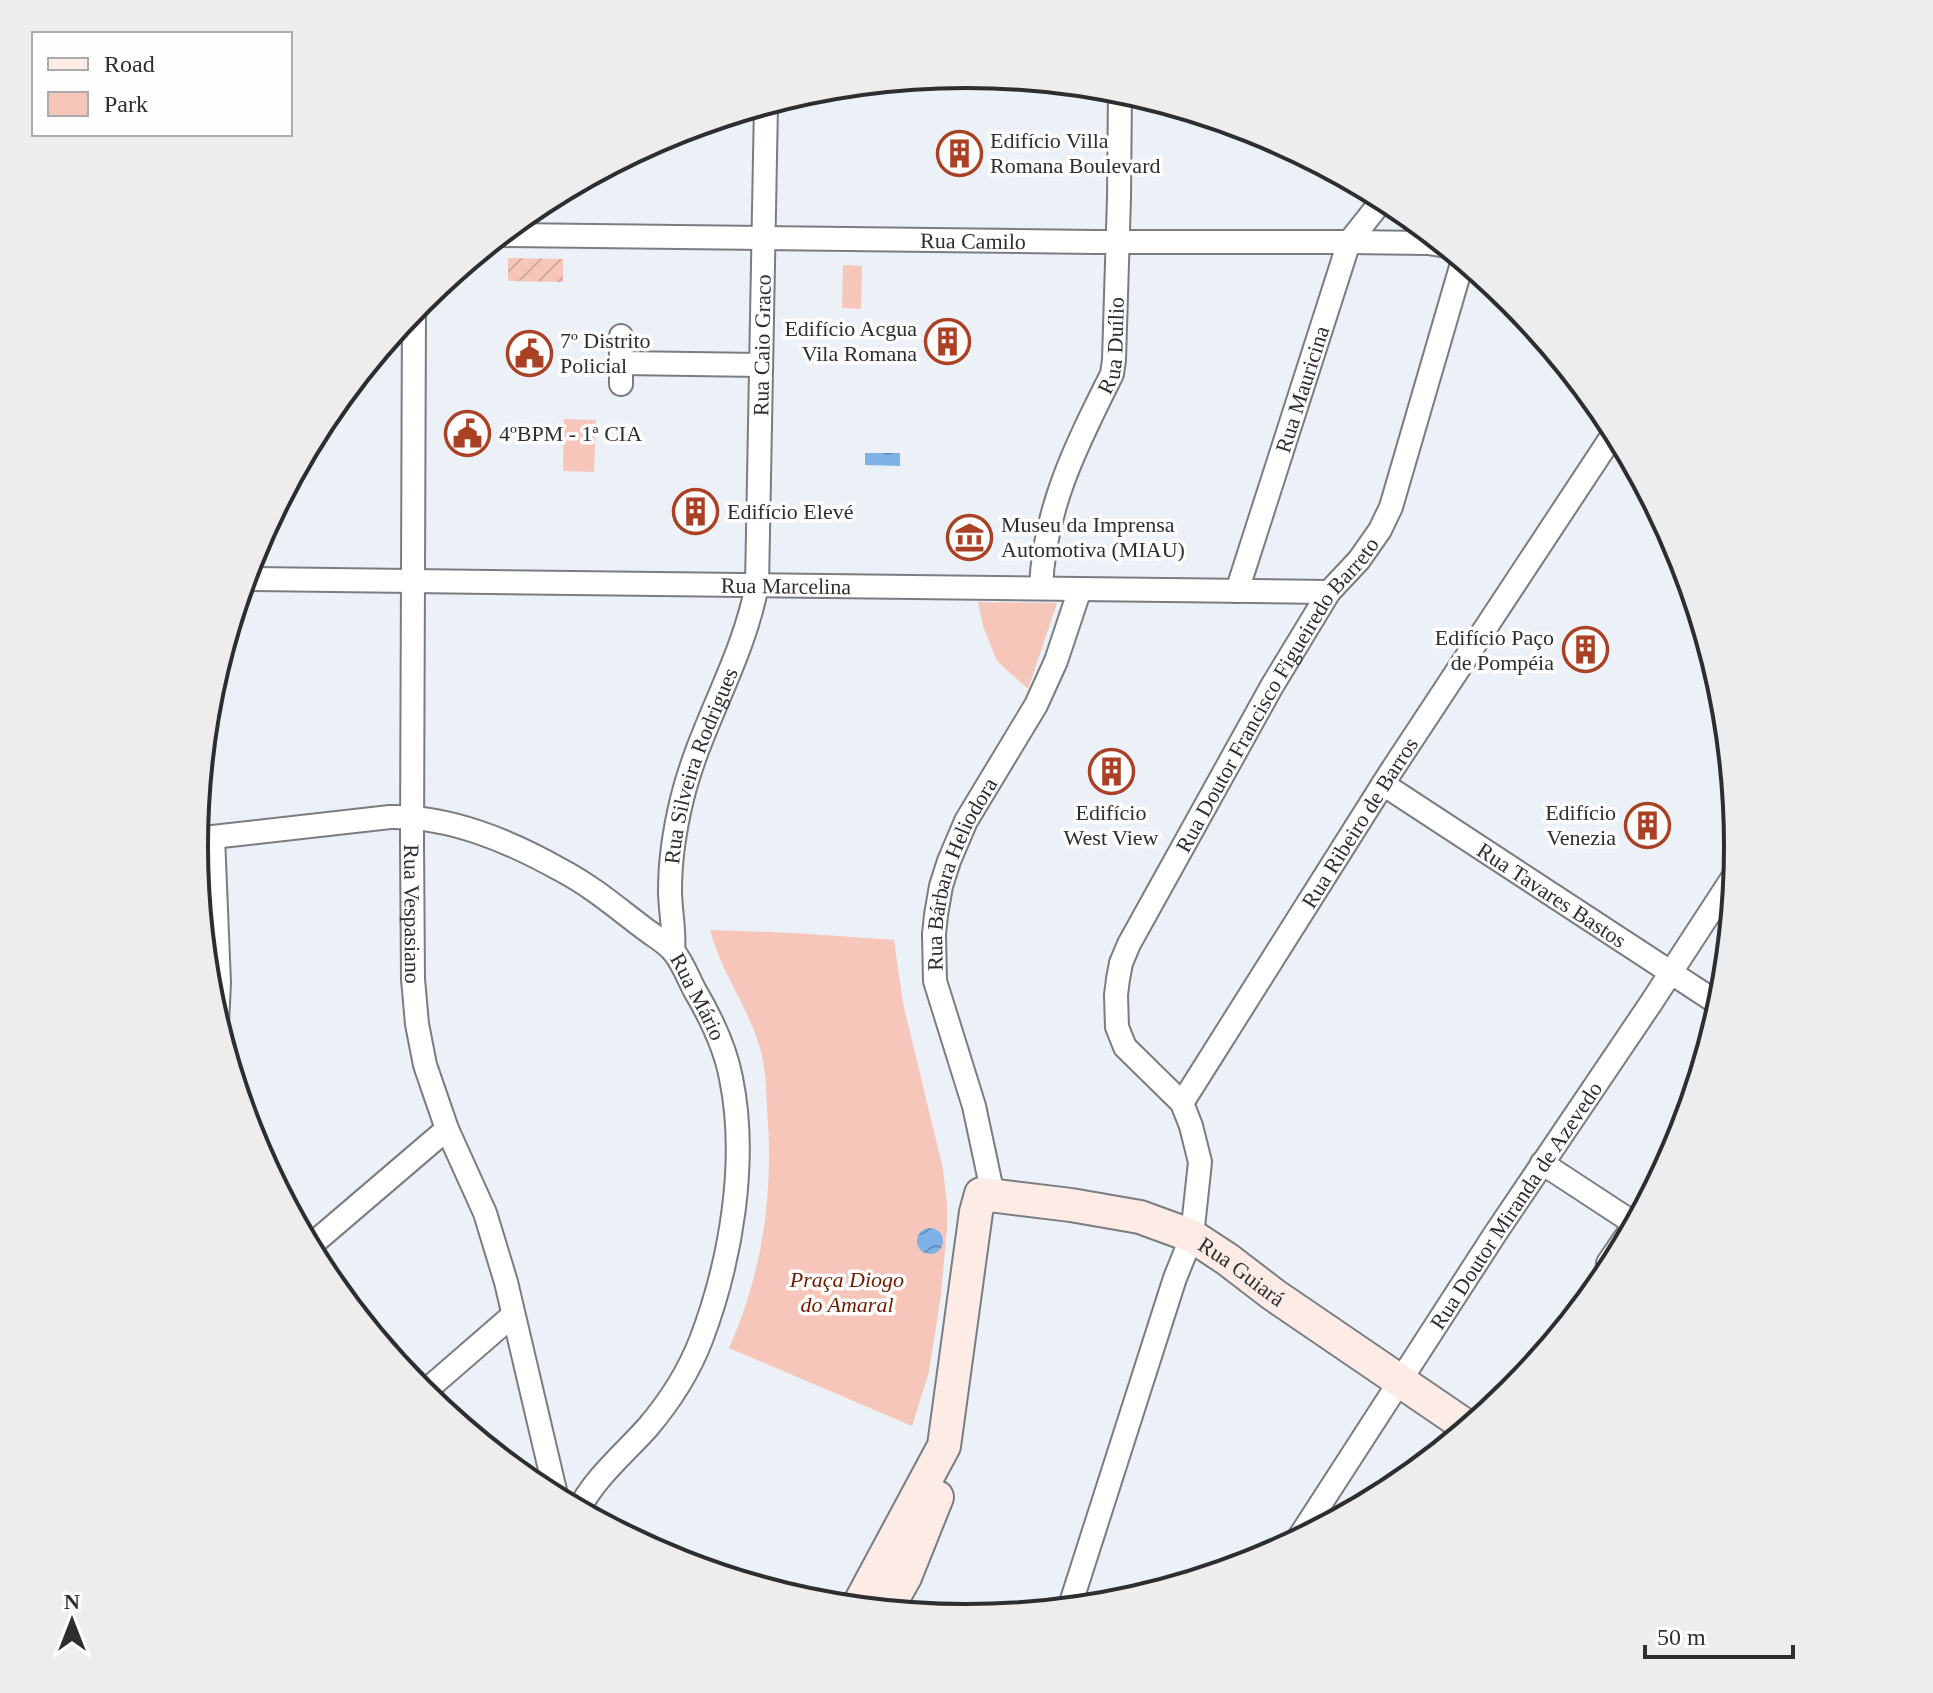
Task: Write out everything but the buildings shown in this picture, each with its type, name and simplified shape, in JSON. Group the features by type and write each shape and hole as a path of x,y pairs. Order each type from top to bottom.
{"street":[{"name":"Rua Duílio","path":"1041,588 1043,552 1059,491 1112,374 1120,104"},
{"name":"Rua Caio Graco","path":"757,585 766,115"},
{"name":"Rua Mauricina","path":"1237,591 1349,242 1376,208"},
{"name":"Rua Camilo","path":"518,235 1425,243"},
{"name":"Rua Doutor Francisco Figueiredo Barreto","path":"1182,1103 1125,1047 1117,1027 1116,1012 1121,963 1272,686 1329,592 1359,560 1380,530 1391,507 1460,270"},
{"name":"Rua Vespasiano","path":"414,327 412,817 413,979 417,1024 425,1065 447,1129 485,1213 506,1282 553,1482"},
{"path":"621,336 621,374 761,365"},
{"name":"Rua Ribeiro de Barros","path":"1182,1103 1383,784 1608,442"},
{"name":"Rua Marcelina","path":"257,579 1329,592"},
{"name":"Rua Silveira Rodrigues","path":"673,951 675,935 670,890 675,835 683,797 698,749 745,632 757,585"},
{"name":"Rua Bárbara Heliodora","path":"892,1601 905,1577 955,1455 966,1421 982,1335 987,1188 974,1106 935,981 934,934 941,886 966,821 1036,705 1056,661 1080,589"},
{"name":"Rua Tavares Bastos","path":"1383,784 1709,998"},
{"name":"Rua Mário","path":"208,838 390,817 412,817 460,826 540,858 590,886 673,951 713,1022 731,1077 736,1123 732,1230 709,1319 690,1365 650,1425 583,1500"},
{"name":"Rua Doutor Miranda de Azevedo","path":"1308,1524 1542,1163 1723,892"},
{"path":"210,896 217,960"},
{"path":"1073,1598 1175,1278 1192,1236 1200,1162 1182,1103"},
{"path":"318,1239 447,1129"},
{"path":"1542,1163 1627,1219"},
{"name":"Rua Bárbara Heliodora","path":"862,1598 944,1446 976,1212 987,1188"},
{"name":"Rua Guiará","path":"987,1188 1140,1217 1192,1236 1460,1422"},
{"path":"432,1385 513,1315"}],"green space":[{"path":"508,258 563,259 563,282 508,281"},
{"path":"843,265 862,266 861,309 842,308"},
{"path":"564,419 596,420 594,472 563,471"},
{"path":"978,602 1057,603 1028,689 997,661 983,626"},
{"name":"Praça Diogo do Amaral","path":"710,930 894,940 903,1003 943,1169 947,1204 941,1295 929,1372 912,1426 729,1348 741,1320 758,1261 767,1201 769,1140 760,1048"}],"water":[{"path":"865,453 900,453 900,466 865,465"},
{"path":"930,1228 939,1232 943,1241 939,1250 930,1254 921,1250 917,1241 921,1232"}],"place":[{"name":"Edifício Villa Romana Boulevard","path":"959,153"},
{"name":"Edifício Acgua Vila Romana","path":"948,341"},
{"name":"7º Distrito Policial","path":"529,353"},
{"name":"4ºBPM - 1ª CIA","path":"468,433"},
{"name":"Edifício Elevé","path":"696,511"},
{"name":"Museu da Imprensa Automotiva (MIAU)","path":"970,537"},
{"name":"Edifício Paço de Pompéia","path":"1585,650"},
{"name":"Edifício West View","path":"1111,771"},
{"name":"Edifício Venezia","path":"1647,825"}]}
